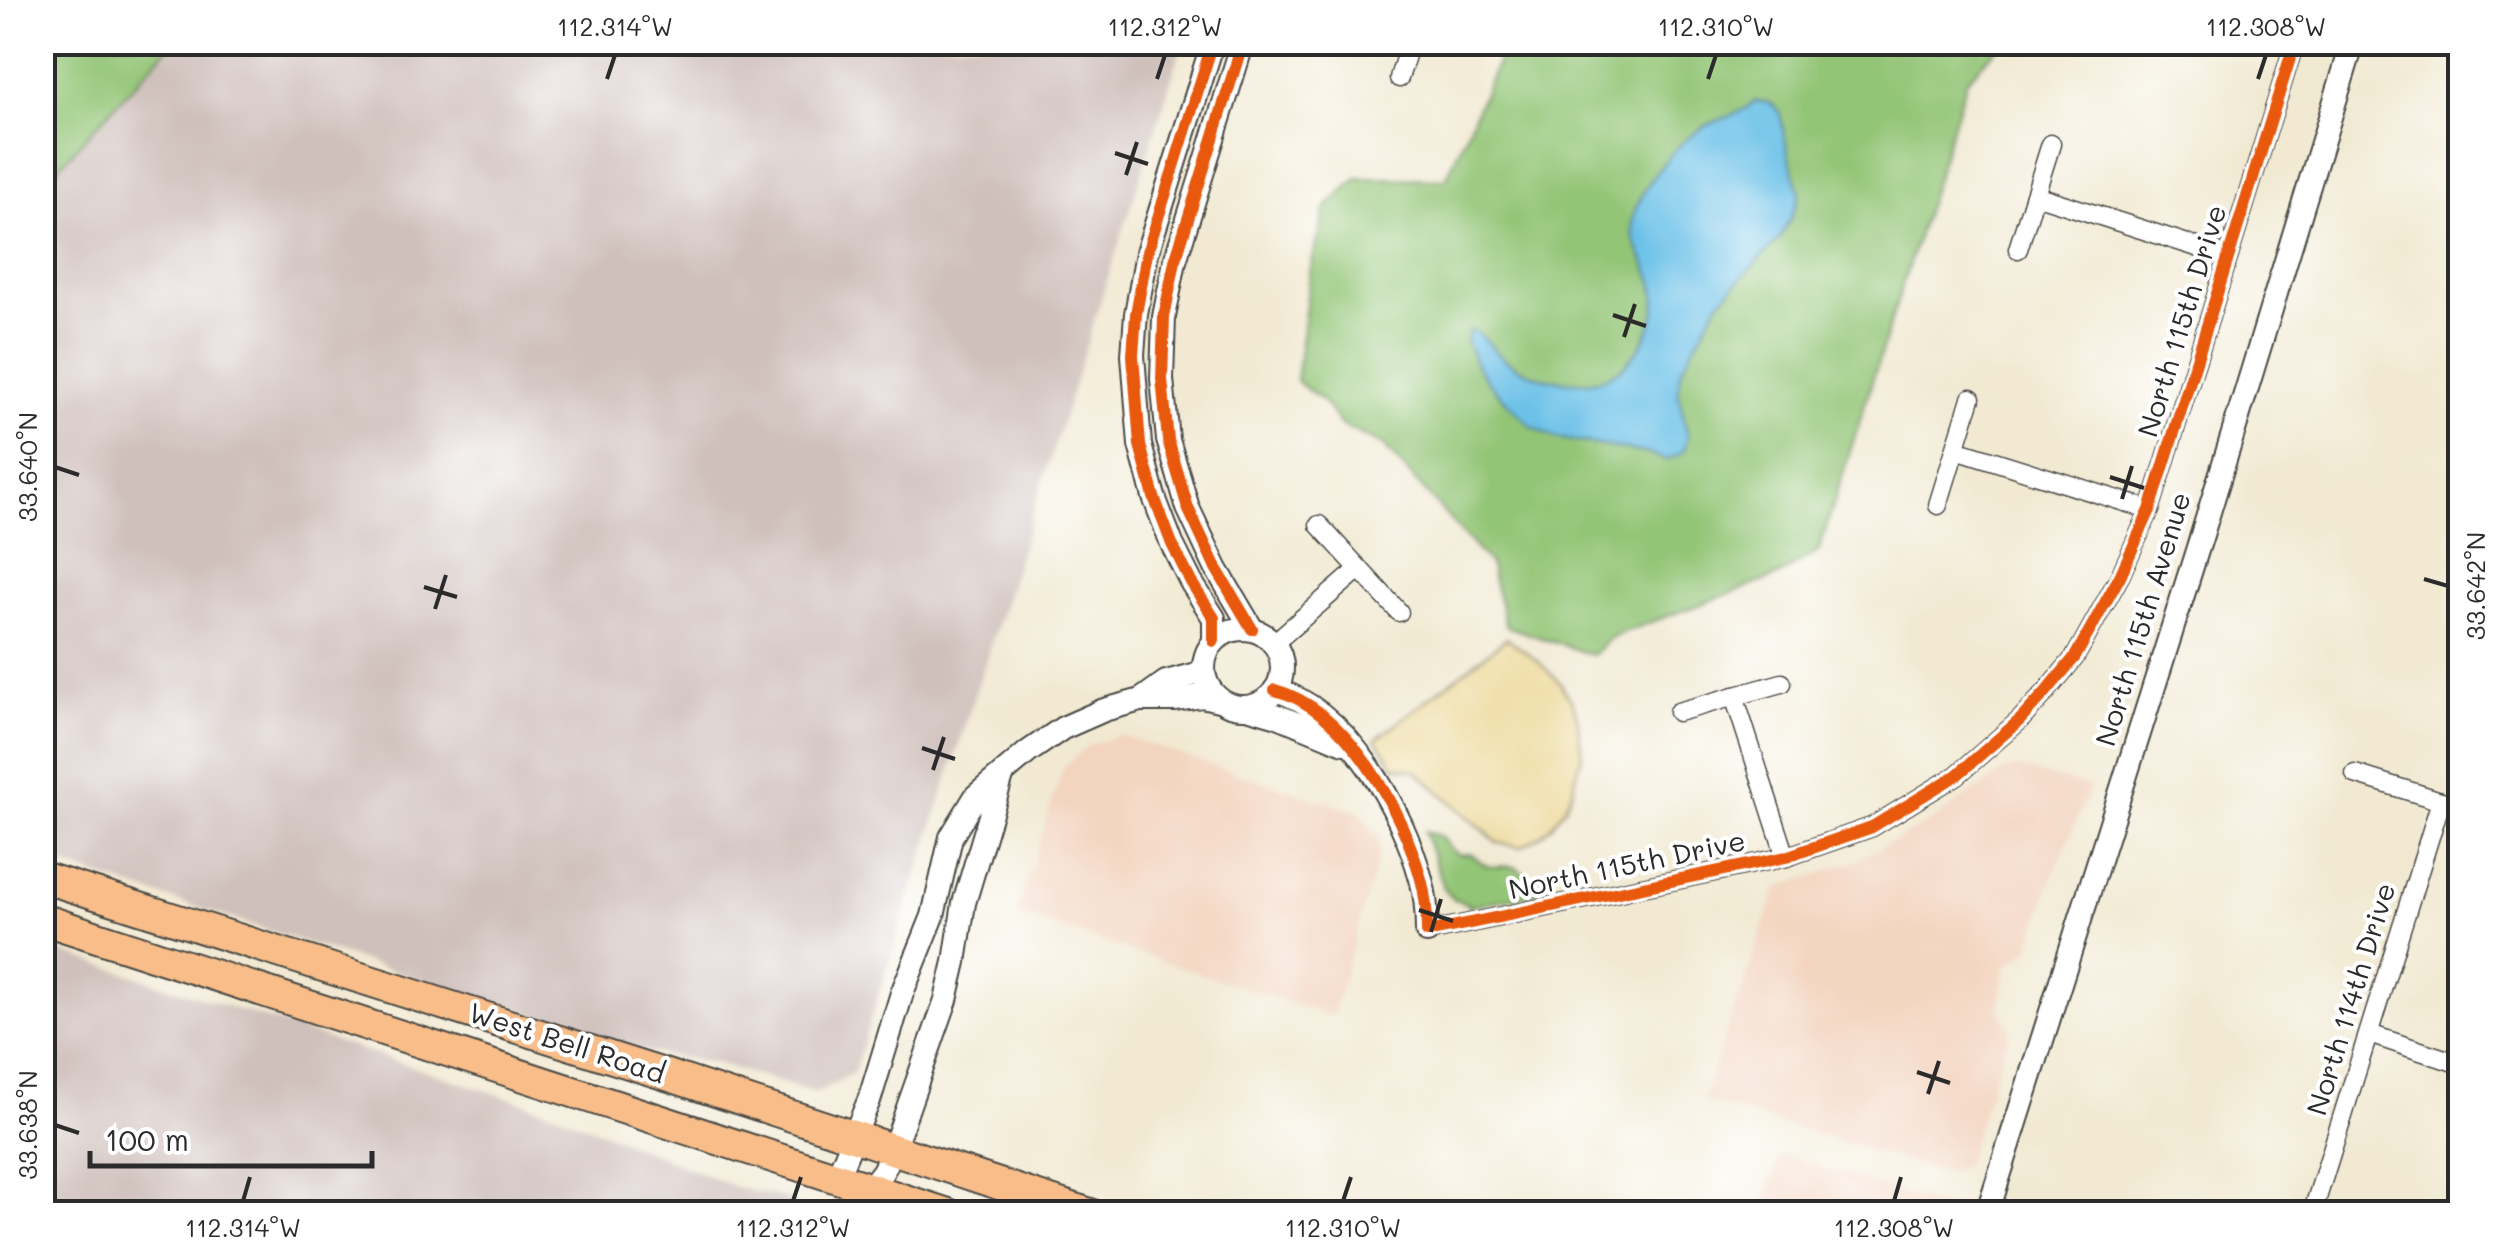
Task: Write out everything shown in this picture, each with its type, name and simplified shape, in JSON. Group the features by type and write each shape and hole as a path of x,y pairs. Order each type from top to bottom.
{"main road":[{"name":"West Bell Road","path":"42,876 1090,1214"},
{"name":"West Bell Road","path":"42,919 948,1214"}],"street":[{"path":"1214,42 1147,253 1133,354 1140,445 1154,498 1172,544 1214,618 1214,641"},
{"path":"1244,42 1175,260 1164,317 1162,379 1168,440 1188,508 1216,568 1252,630"},
{"path":"1399,78 1410,42"},
{"name":"North 115th Drive","path":"1427,932 1786,857 1872,827 1957,775 2020,720 2074,656 2120,576 2150,510 2295,42"},
{"name":"North 115th Avenue","path":"1987,1214 2354,42"},
{"path":"2018,249 2051,144"},
{"path":"2035,195 2228,257"},
{"path":"1938,505 1971,398"},
{"path":"1956,448 2150,510"},
{"path":"1319,524 1399,612"},
{"path":"1274,643 1359,568"},
{"path":"1219,700 1203,672 1207,650 1231,630 1252,630 1274,643 1280,654 1281,679 1276,690 1258,705 1246,707"},
{"path":"1141,700 1166,682 1203,672"},
{"path":"1678,712 1782,683"},
{"path":"1276,690 1291,694 1321,713 1380,782 1403,828 1422,880 1427,932"},
{"path":"837,1177 870,1098 902,993 933,916 952,837 976,796 1028,752 1064,728 1104,710 1141,700 1202,696 1278,716 1352,746"},
{"path":"1734,696 1786,857"},
{"path":"2354,774 2460,807"},
{"path":"869,1189 884,1171 893,1150 946,1000 964,903 1002,776"},
{"name":"North 114th Drive","path":"2312,1214 2441,801"},
{"path":"2369,1034 2460,1064"}],"shaded area":[{"path":"172,42 1183,43 854,1072 816,1093 719,1064 640,1050 43,858 43,184"},
{"path":"1120,735 1360,813 1378,837 1379,855 1332,1016 1016,914 1063,768 1087,746"},
{"path":"2018,768 2091,787 2051,881 2029,951 2007,965 1999,1007 2010,1031 1965,1164 1951,1172 1938,1171 1703,1100 1777,888 1853,862 1934,820 2003,771"},
{"path":"43,946 558,1114 735,1187 792,1200 802,1213 43,1213"},
{"path":"1780,1154 1948,1208 1954,1213 1761,1213"}],"green space":[{"path":"42,43 172,43 43,184"},
{"path":"1506,43 2003,43 1967,79 1819,550 1778,576 1613,636 1592,655 1506,626 1489,563 1383,445 1341,425 1324,402 1296,381 1311,267 1326,208 1357,178 1446,179"},
{"path":"1424,832 1439,836 1456,853 1472,855 1486,865 1517,868 1539,893 1469,906 1454,900 1445,890"}],"sand":[{"path":"1507,638 1560,683 1577,716 1582,756 1565,807 1539,837 1521,847 1498,843 1415,770 1394,766 1376,739"}],"water":[{"path":"1755,101 1771,103 1780,113 1800,193 1780,238 1719,302 1682,368 1678,391 1688,436 1683,452 1667,460 1556,438 1531,426 1475,363 1466,340 1470,330 1483,337 1508,362 1545,378 1591,381 1623,367 1649,331 1656,303 1652,280 1632,232 1640,200 1662,165 1681,145 1701,129"}],"cycle path":[{"path":"1213,42 1147,253 1133,355 1140,445 1154,497 1172,544 1214,618 1214,641"},
{"path":"1243,42 1175,261 1164,317 1162,379 1168,440 1188,508 1216,568 1252,629"},
{"path":"1275,690 1326,718 1368,766 1413,852 1424,892 1427,932 1786,857 1872,827 1957,775 2020,720 2075,657 2120,576 2150,510 2295,42"}]}
